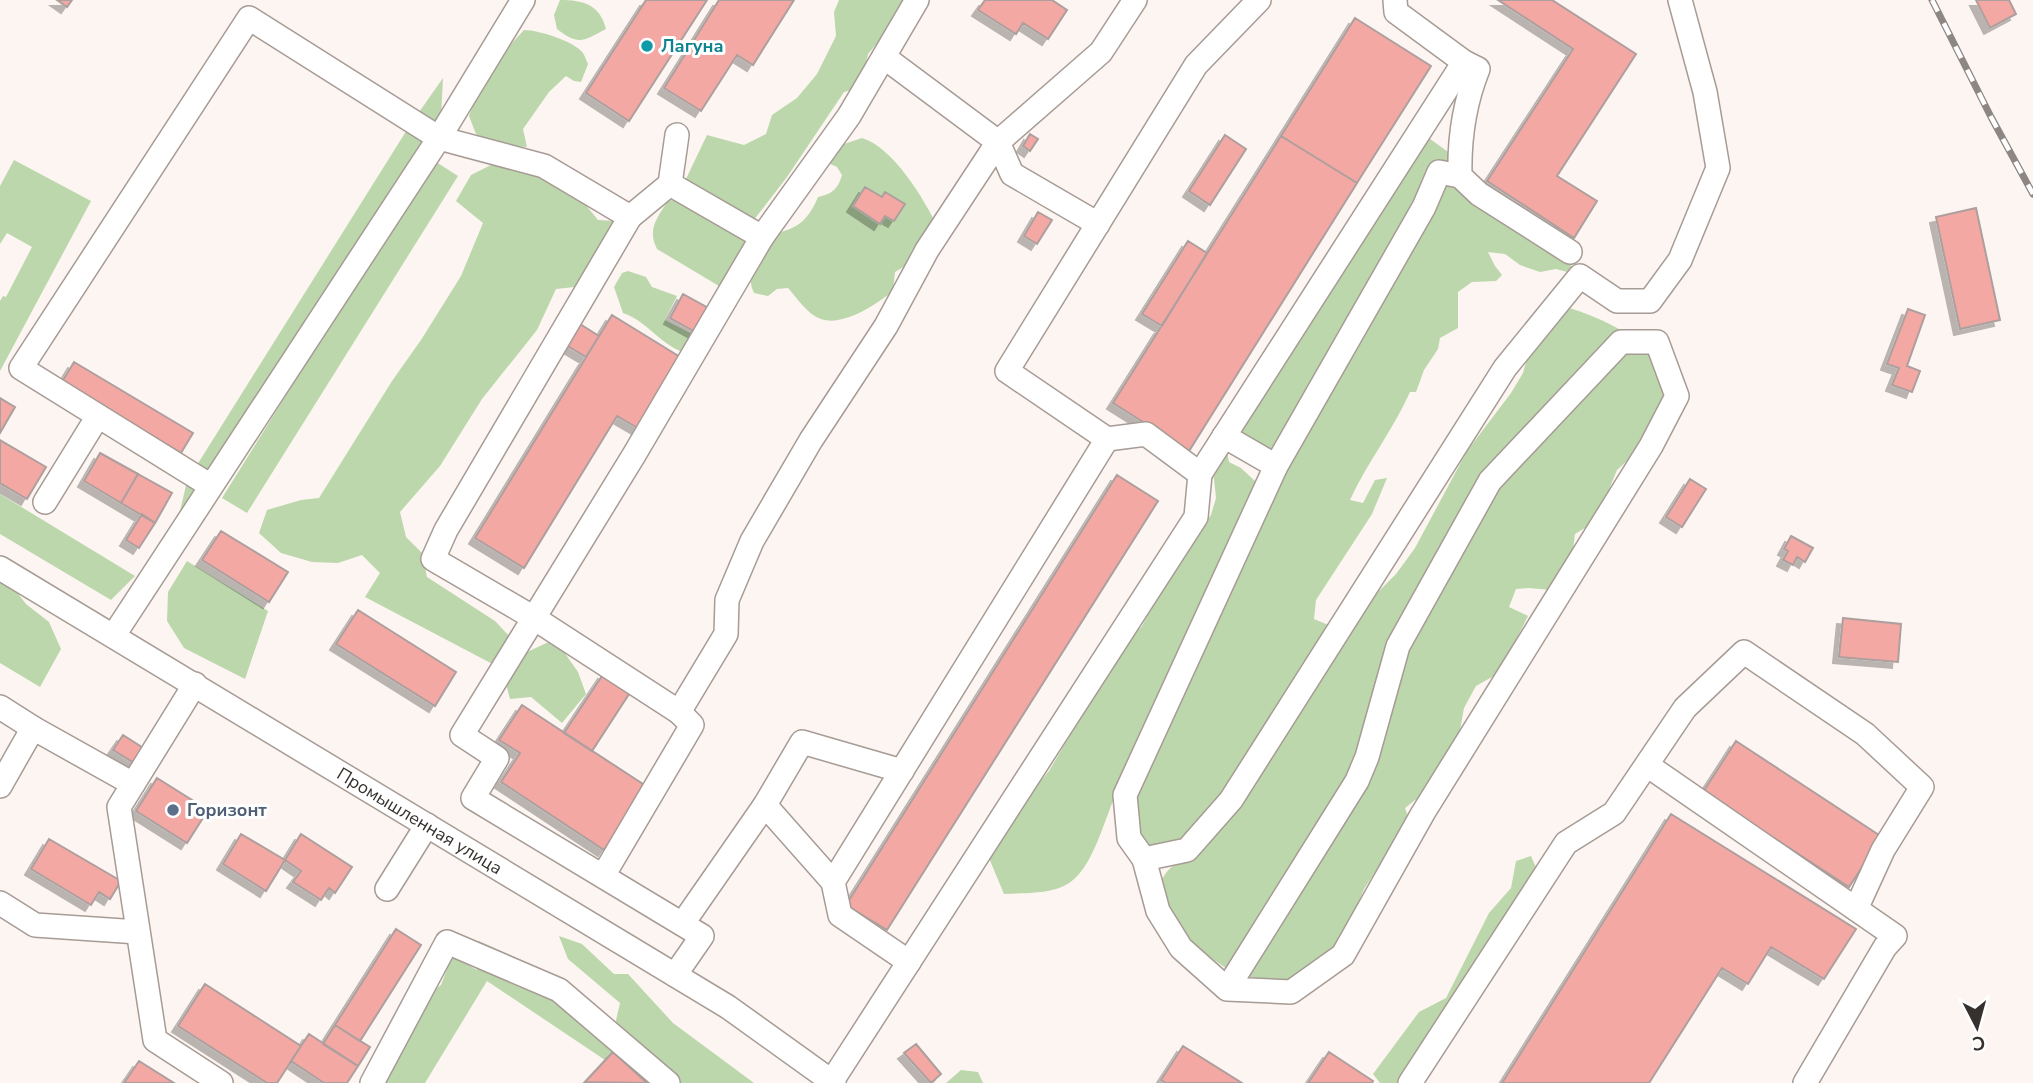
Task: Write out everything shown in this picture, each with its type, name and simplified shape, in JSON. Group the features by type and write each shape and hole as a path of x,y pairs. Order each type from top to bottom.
{"street":[{"path":"114,635 439,138 523,0"},
{"path":"670,184 762,237 849,116 917,0"},
{"path":"679,712 726,634 727,600 752,541 811,440 886,326 927,250 998,142 1101,52 1135,0"},
{"path":"1200,474 1146,434 1107,439 1007,371 1196,65 1259,0"},
{"path":"1395,0 1396,12 1464,62 1478,69 1469,93 1461,132 1460,176"},
{"path":"1144,859 1186,850 1231,800 1505,368 1580,276 1616,301 1650,301 1680,260 1718,168 1705,92 1680,0"},
{"path":"211,486 21,368 249,18 439,138 544,166 630,217"},
{"path":"884,57 998,142 1012,174 1098,224"},
{"path":"821,1079 909,962 1196,517 1200,474 1464,62"},
{"path":"603,876 692,725 679,712 534,618 433,559 446,530 630,217 670,184 677,135"},
{"path":"1227,989 1357,781 1367,757 1398,646 1490,481 1621,342 1657,342 1677,396 1651,446 1423,813 1343,955 1291,992 1227,989 1181,948 1158,911 1144,859 1129,838 1125,795 1276,466 1424,207 1439,172 1460,176 1479,194 1570,251"},
{"path":"675,975 702,936 473,798 498,758 462,735 634,455 765,232"},
{"path":"45,502 98,416"},
{"path":"1224,436 1276,466"},
{"path":"833,883 1107,439"},
{"name":"Промышленная улица","path":"0,568 728,1007 821,1079"},
{"path":"1410,1083 1566,843 1614,813 1685,708 1744,652 1865,734 1922,787 1882,850 1856,909"},
{"path":"195,684 119,807 155,1040 221,1083"},
{"path":"0,707 133,784"},
{"path":"0,786 33,727"},
{"path":"683,923 765,805 802,742 902,771"},
{"path":"1647,765 1895,936 1885,947 1805,1083"},
{"path":"765,805 833,883 840,915 909,962"},
{"path":"387,889 427,825"},
{"path":"0,903 36,925 138,932"},
{"path":"372,1083 447,943 559,990 668,1083"}],"green space":[{"path":"560,0 584,3 595,9 606,29 581,40 564,34 557,29 554,15"},
{"path":"839,0 910,0 906,9 868,54 861,87 844,92 787,177 750,225 685,181 707,135 744,145 766,134 772,115 797,98 817,74 836,36 834,12"},
{"path":"524,30 546,34 572,44 583,53 588,64 581,82 566,76 549,92 523,129 527,147 496,145 476,134 469,116 492,70"},
{"path":"443,78 441,116 178,520 187,481 410,125"},
{"path":"1426,136 1451,154 1446,173 1278,457 1233,432"},
{"path":"862,138 885,152 907,176 938,228 918,243 911,252 907,265 895,272 893,291 869,308 849,317 830,321 816,317 788,288 777,289 768,296 754,293 752,279 773,237 802,221 818,197 831,192 839,184 842,175 837,167 828,163 835,147"},
{"path":"14,160 91,201 0,371 0,301 3,296 6,297 32,247 7,233 0,244 0,186"},
{"path":"433,160 458,176 247,513 222,498"},
{"path":"491,165 524,169 584,203 598,220 616,221 593,285 556,289 537,330 482,399 440,466 400,512 406,537 422,553 427,577 495,621 525,653 555,639 578,672 586,694 562,723 531,697 510,699 502,669 365,597 380,573 362,555 338,563 312,562 281,553 259,533 267,510 319,498 392,381 421,340 461,276 483,223 456,201 471,175"},
{"path":"1440,184 1475,194 1518,227 1530,241 1571,265 1575,274 1556,269 1540,272 1520,265 1505,254 1488,252 1502,275 1496,281 1472,282 1458,292 1458,328 1440,338 1438,349 1424,370 1416,392 1410,392 1350,500 1363,503 1375,480 1387,478 1372,514 1316,600 1314,619 1331,626 1233,785 1178,849 1144,849 1134,808 1142,768 1173,697 1320,402 1347,366 1370,328 1414,243"},
{"path":"681,201 748,238 724,289 657,249 653,236 654,224 667,202"},
{"path":"628,271 646,277 652,287 677,296 665,320 698,337 688,354 669,345 640,322 623,313 614,287 622,273"},
{"path":"1560,305 1624,332 1675,377 1649,441 1617,470 1596,521 1575,534 1571,565 1551,590 1516,589 1509,607 1528,616 1499,673 1476,686 1464,708 1456,752 1437,783 1405,808 1409,819 1364,889 1351,921 1313,981 1274,985 1253,983 1240,977 1209,956 1180,928 1162,898 1162,879 1186,856 1296,707 1324,676 1331,653 1372,598 1396,574 1415,548 1467,451 1523,373 1535,329"},
{"path":"1225,442 1229,462 1241,468 1257,483 1090,858 1071,882 1059,888 1004,894 989,858 1011,816 1049,771 1121,649 1142,626 1172,567 1211,515 1216,498 1214,479 1209,466"},
{"path":"0,494 135,576 111,600 0,534"},
{"path":"187,561 268,611 245,679 184,648 167,621 168,592"},
{"path":"0,581 16,591 26,604 49,622 61,649 40,687 0,663"},
{"path":"1531,856 1544,886 1410,1060 1399,1083 1380,1083 1373,1074 1419,1012 1446,998 1489,913 1511,888 1516,861"},
{"path":"559,936 582,944 614,974 628,974 673,1023 754,1083 647,1083 613,1052 605,1060 487,981 425,1083 382,1083 427,995 441,985 452,956 477,970 471,946 479,941 563,979 614,1029 620,1003 568,959"},
{"path":"961,1070 978,1072 983,1083 946,1083"}],"building":[{"path":"57,0 72,0 67,7"},
{"name":"Лагуна","path":"646,0 707,0 629,121 586,93"},
{"path":"719,0 794,0 753,65 737,55 701,111 664,88"},
{"path":"985,0 1052,0 1067,10 1048,39 1023,23 1016,34 978,10"},
{"path":"1498,0 1552,0 1636,54 1557,176 1597,201 1574,238 1487,181 1573,49"},
{"path":"1976,0 2009,0 2016,14 1990,28"},
{"path":"1355,18 1431,66 1357,183 1281,136"},
{"path":"1030,134 1038,139 1030,151 1023,146"},
{"path":"1225,135 1246,149 1210,205 1189,191"},
{"path":"1281,136 1357,183 1189,451 1113,403"},
{"path":"865,187 882,197 885,192 905,204 894,221 885,216 880,224 853,206"},
{"path":"1976,208 2000,320 1960,329 1936,217"},
{"path":"1038,212 1052,220 1037,244 1024,236"},
{"path":"1188,241 1207,253 1162,326 1142,314"},
{"path":"683,294 710,309 697,333 670,318"},
{"path":"1908,309 1925,315 1907,366 1920,371 1912,392 1892,385 1899,368 1887,364"},
{"path":"612,315 685,360 641,430 617,416 524,568 475,538"},
{"path":"580,324 599,336 586,357 566,345"},
{"path":"74,362 193,433 181,453 62,382"},
{"path":"0,398 15,407 0,433"},
{"path":"0,440 46,467 27,499 0,483"},
{"path":"100,453 138,474 121,503 84,481"},
{"path":"138,474 172,493 155,523 121,503"},
{"path":"1117,475 1158,501 887,930 846,905"},
{"path":"1690,479 1706,489 1682,527 1666,517"},
{"path":"142,514 155,523 139,548 126,540"},
{"path":"221,531 288,572 269,602 202,560"},
{"path":"1791,536 1813,548 1805,562 1797,557 1793,565 1783,560 1788,551 1784,549"},
{"path":"358,610 456,672 435,706 336,644"},
{"path":"1843,618 1901,624 1898,662 1839,657"},
{"path":"604,673 631,691 592,751 564,733"},
{"path":"522,705 646,786 604,850 501,782 520,753 499,740"},
{"path":"123,735 145,749 136,764 113,750"},
{"path":"1736,741 1882,837 1849,887 1703,792"},
{"path":"157,778 208,810 187,843 136,811"},
{"path":"1671,814 1856,929 1824,979 1771,947 1748,984 1722,968 1649,1083 1502,1083"},
{"path":"241,834 285,860 266,891 223,864"},
{"path":"301,834 352,867 335,893 329,888 321,900 293,882 301,871 285,860"},
{"path":"49,839 121,881 110,899 99,892 91,905 31,869"},
{"path":"396,929 421,945 360,1041 335,1025"},
{"path":"205,984 301,1046 277,1083 267,1083 178,1026"},
{"path":"335,1025 370,1047 358,1066 323,1044"},
{"path":"309,1034 358,1066 347,1083 324,1083 291,1061"},
{"path":"916,1044 941,1074 931,1083 904,1053"},
{"path":"1183,1046 1242,1083 1166,1083 1161,1080"},
{"path":"613,1052 647,1083 585,1082"},
{"path":"1329,1052 1373,1081 1372,1083 1308,1083"},
{"path":"139,1061 174,1083 124,1083"}],"railway":[{"path":"1932,0 2033,194"}],"place":[{"name":"Лагуна","path":"647,46"},
{"name":"Горизонт","path":"173,810"}]}
